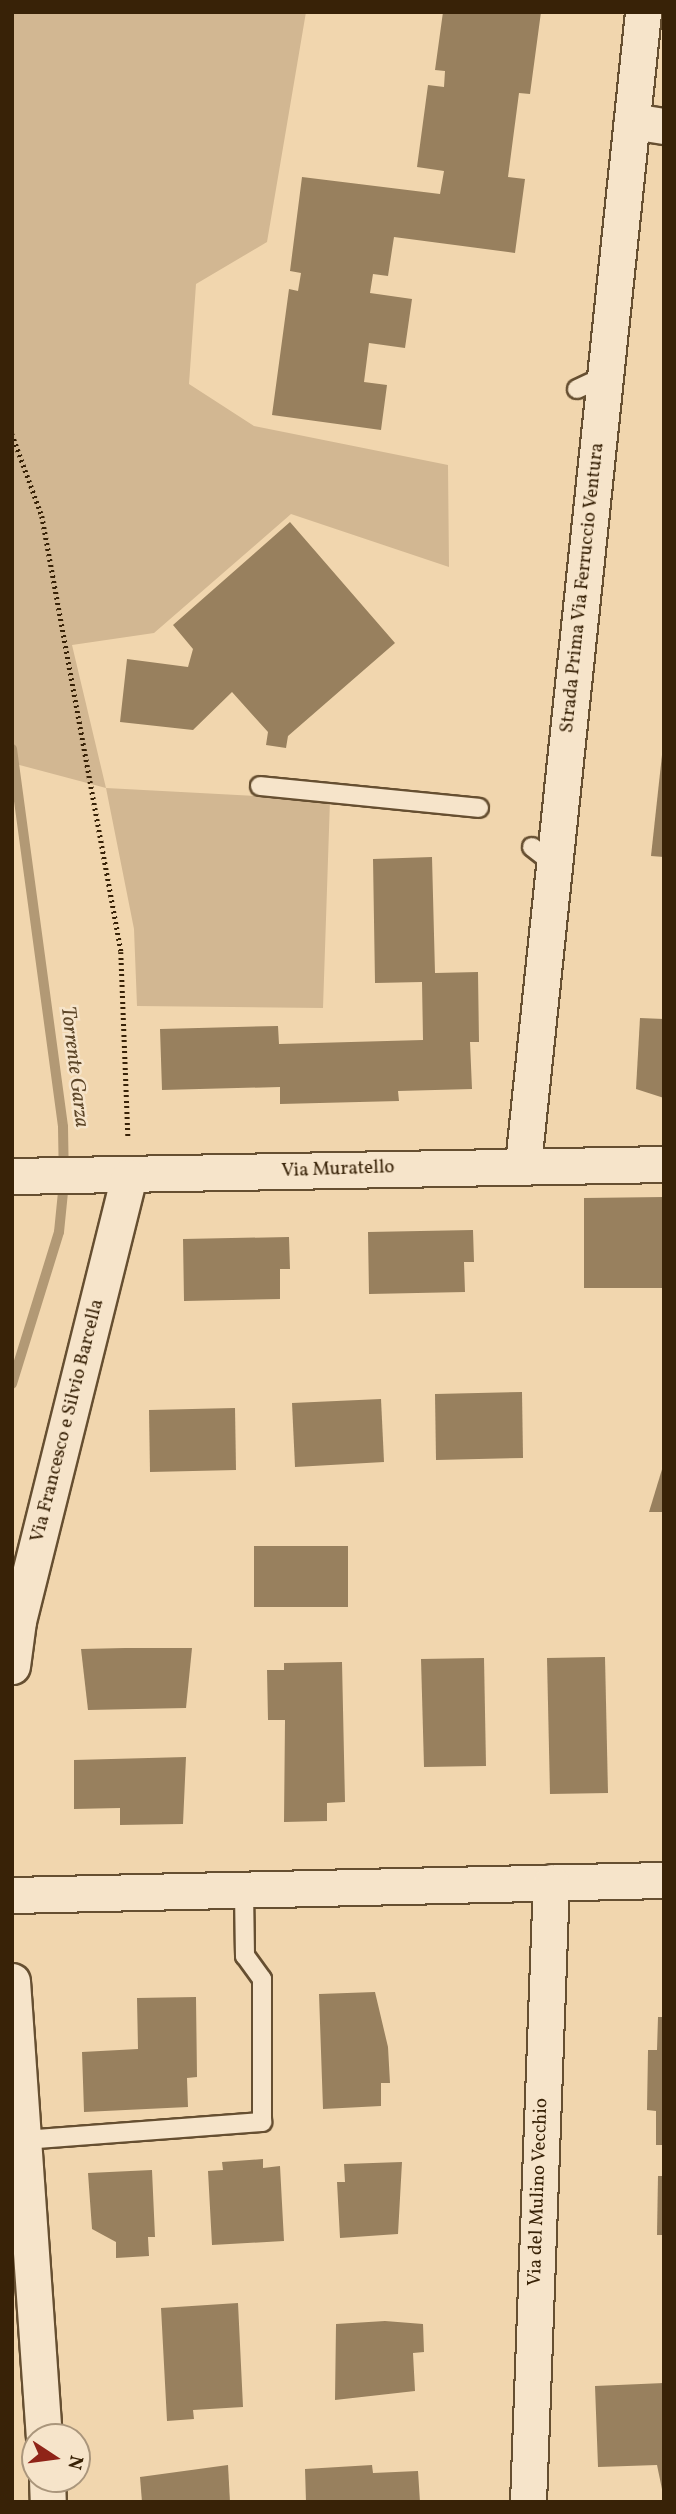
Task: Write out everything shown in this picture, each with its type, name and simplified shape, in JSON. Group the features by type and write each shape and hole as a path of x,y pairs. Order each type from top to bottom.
{"street":[{"name":"Strada Prima Via Ferruccio Ventura","path":"523,1164 543,856 591,383 648,123 643,12"},
{"name":"Via Muratello","path":"17,1176 118,1177 523,1164 664,1164"},
{"name":"Via Francesco e Silvio Barcella","path":"12,1666 18,1621 118,1177"},
{"path":"12,1895 664,1880"},
{"name":"Via del Mulino Vecchio","path":"528,2502 551,1882"},
{"path":"12,1981 43,2423"}],"lane":[{"path":"260,786 479,808"},
{"path":"23,2140 262,2122 262,1979 245,1956 244,1889"}],"path":[{"path":"12,434 42,516 121,952 118,1177"}],"shaded area":[{"path":"12,12 306,12 267,242 196,284 189,384 254,426 448,465 449,567 291,514 154,633 72,645 106,788 12,763"},
{"path":"106,788 330,800 323,1008 137,1006 134,929"}],"building":[{"path":"443,12 541,12 530,94 519,93 508,177 525,179 515,253 394,237 388,276 373,274 370,293 412,299 405,348 369,343 364,382 387,385 381,430 272,415 289,289 298,291 301,273 290,271 302,177 440,194 444,171 417,167 428,85 444,87 445,71 435,70"},
{"path":"290,522 395,643 288,736 286,748 266,745 268,732 232,692 193,730 120,722 127,659 188,667 193,649 173,625"},
{"path":"664,755 664,857 651,856"},
{"path":"432,857 435,973 478,972 479,1042 470,1042 472,1089 398,1091 399,1101 280,1104 280,1087 162,1090 160,1029 278,1026 279,1044 423,1040 422,982 375,983 373,859"},
{"path":"640,1018 664,1019 664,1098 636,1089"},
{"path":"664,1197 664,1288 584,1288 584,1198"},
{"path":"473,1230 474,1262 464,1262 465,1292 369,1294 368,1232"},
{"path":"289,1237 290,1269 280,1269 280,1299 184,1301 183,1239"},
{"path":"522,1392 523,1458 436,1460 435,1394"},
{"path":"381,1399 384,1462 295,1467 292,1403"},
{"path":"235,1408 236,1470 150,1472 149,1410"},
{"path":"663,1466 664,1512 649,1512"},
{"path":"254,1546 348,1546 348,1607 254,1607"},
{"path":"192,1648 186,1708 88,1710 81,1649"},
{"path":"605,1657 608,1793 550,1794 547,1658"},
{"path":"484,1658 486,1766 424,1767 421,1659"},
{"path":"342,1662 345,1802 327,1803 327,1821 284,1822 285,1720 268,1720 267,1670 284,1670 284,1663"},
{"path":"186,1757 183,1824 120,1825 120,1808 74,1809 74,1760"},
{"path":"375,1992 388,2047 390,2083 381,2083 381,2106 323,2109 319,1994"},
{"path":"196,1997 197,2077 187,2078 188,2107 84,2112 82,2052 138,2049 137,1998"},
{"path":"658,2017 664,2017 664,2145 656,2145 656,2111 647,2110 648,2050 657,2050"},
{"path":"263,2159 263,2168 280,2166 284,2241 212,2245 208,2171 223,2170 222,2162"},
{"path":"402,2162 398,2234 340,2238 337,2182 345,2182 344,2164"},
{"path":"152,2170 155,2237 148,2237 149,2256 116,2258 116,2242 92,2229 88,2173"},
{"path":"658,2176 664,2176 664,2235 657,2235"},
{"path":"238,2303 243,2407 193,2410 194,2419 167,2421 161,2308"},
{"path":"385,2321 423,2324 424,2352 413,2353 415,2391 335,2400 336,2324"},
{"path":"664,2383 664,2499 657,2465 598,2467 595,2386"},
{"path":"228,2465 230,2502 142,2502 140,2477"},
{"path":"372,2465 373,2473 418,2471 420,2502 306,2502 305,2469"}],"waterway":[{"name":"Torrente Garza","path":"12,749 63,1127 64,1182 59,1232 12,1384"}]}
